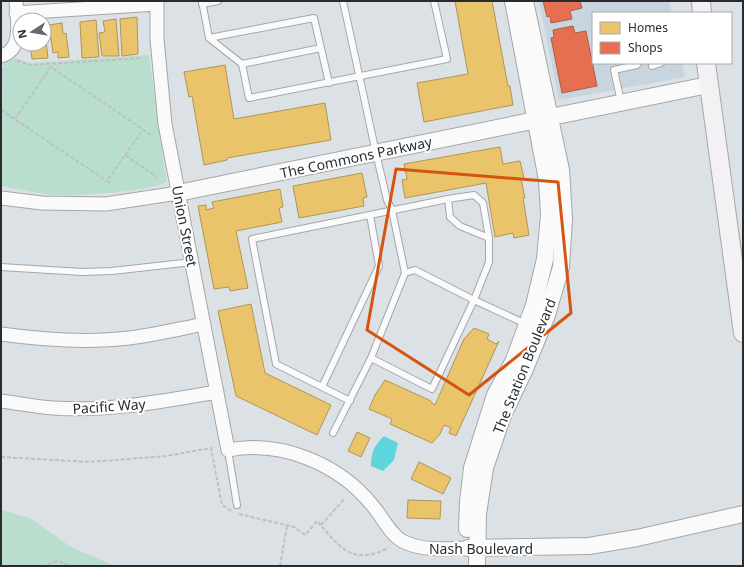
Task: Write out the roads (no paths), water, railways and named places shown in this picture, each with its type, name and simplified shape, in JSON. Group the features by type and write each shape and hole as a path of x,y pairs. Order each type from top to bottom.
{"main road":[{"path":"701,1 702,12"},
{"path":"706,64 743,333"}],"street":[{"name":"The Station Boulevard","path":"467,566 472,548 485,468 503,415 525,369 534,327 560,267 564,218 561,170 542,118 512,1"},
{"name":"The Station Boulevard","path":"525,1 542,118"},
{"path":"9,59 17,39 16,7 157,3"},
{"name":"Union Street","path":"157,3 161,88 165,124 228,450"},
{"name":"The Commons Parkway","path":"1,198 42,203 106,204 178,193 708,85"},
{"path":"1,334 42,339 101,340 136,337 204,324"},
{"name":"Pacific Way","path":"1,401 52,408 99,409 162,402 217,392"},
{"name":"Nash Boulevard","path":"228,450 241,447 264,447 291,452 305,457 336,474 362,494 402,541 423,548 589,546 637,538 743,514"},
{"name":"The Station Boulevard","path":"472,548 477,566"}],"lane":[{"path":"218,1 202,2 209,38 242,64 249,98 447,59 434,1"},
{"path":"333,433 371,358 405,273 392,210 387,200 376,153 343,1"},
{"path":"209,38 314,18 329,83"},
{"path":"242,64 321,48"},
{"path":"621,102 614,70 638,64"},
{"path":"652,66 658,64"},
{"path":"350,401 276,364 252,239 392,210 474,195 483,203 489,238 489,262 474,300 432,389 371,358"},
{"path":"448,199 450,217 460,226 489,238"},
{"path":"322,387 379,266 370,215"},
{"path":"1,267 90,272 192,262"},
{"path":"405,273 415,270 474,300 534,327"},
{"path":"228,450 237,505"}],"water":[{"path":"384,436 398,443 394,460 383,471 371,466 374,450"}]}
